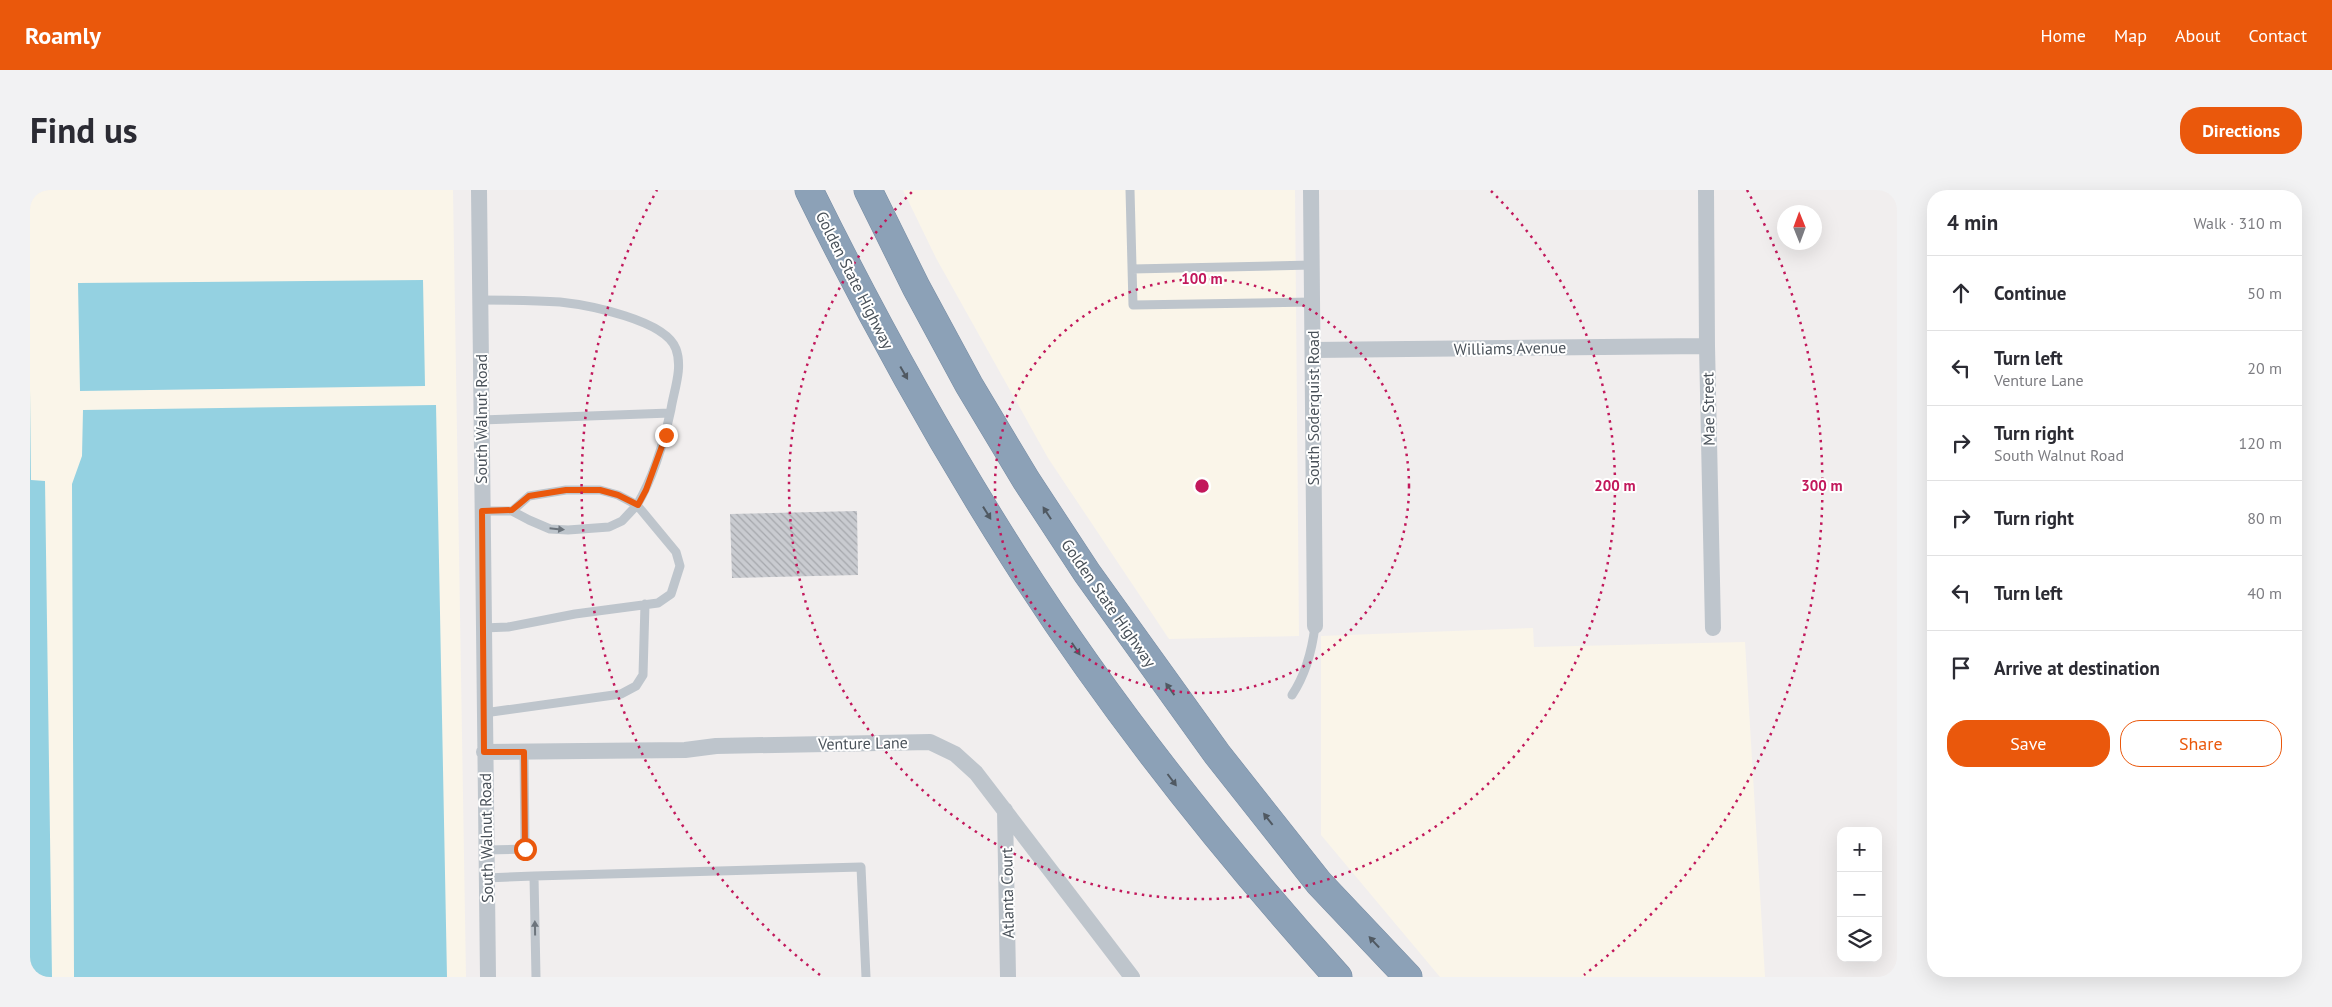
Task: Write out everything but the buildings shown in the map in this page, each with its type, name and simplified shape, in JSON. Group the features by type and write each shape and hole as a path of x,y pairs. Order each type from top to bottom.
{"highway":[{"name":"Golden State Highway","path":"809,190 898,364 955,462 1015,559 1084,660 1180,790 1252,879 1338,977"},
{"name":"Golden State Highway","path":"868,190 916,287 970,385 1026,480 1087,574 1217,754 1319,883 1408,977"}],"street":[{"name":"South Walnut Road","path":"479,190 488,977"},
{"name":"South Soderquist Road","path":"1311,190 1315,626"},
{"name":"Mae Street","path":"1706,190 1707,346 1714,628"},
{"name":"Williams Avenue","path":"1312,350 1707,346"},
{"name":"Venture Lane","path":"484,752 685,750 716,746 930,742 955,754 976,773 1132,977"},
{"name":"Atlanta Court","path":"1005,810 1008,977"}],"lane":[{"path":"1130,190 1133,305 1312,302"},
{"path":"1132,269 1312,265"},
{"path":"480,300 561,302 642,320 663,333 676,347 679,364 666,435 646,490 638,505 622,521 609,528 550,529 528,520 512,510 482,511"},
{"path":"481,420 670,413"},
{"path":"483,628 508,627 575,614 658,602 671,594 680,566 676,552 638,505 618,495 600,490 566,490 529,496 512,510"},
{"path":"484,712 621,694 636,686 643,675 645,604"},
{"path":"1292,696 1301,682 1312,650 1315,626"},
{"path":"486,850 525,849 524,752"},
{"path":"486,878 861,867 866,977"},
{"path":"534,876 536,977"}],"shaded area":[{"path":"30,190 453,190 466,977 30,977"},
{"path":"903,190 1295,190 1299,636 1169,639 1048,458 936,258"},
{"path":"1533,628 1534,647 1745,642 1765,977 1440,977 1321,835 1321,636"}],"water":[{"path":"423,280 425,386 80,391 78,283"},
{"path":"30,390 31,480 45,481 52,977 30,977"},
{"path":"436,405 447,977 74,977 72,484 82,456 83,410"}],"route":[{"path":"525,849 524,752 484,752 482,511 512,510 529,496 566,490 600,490 618,495 638,505 646,490 666,435"}]}
